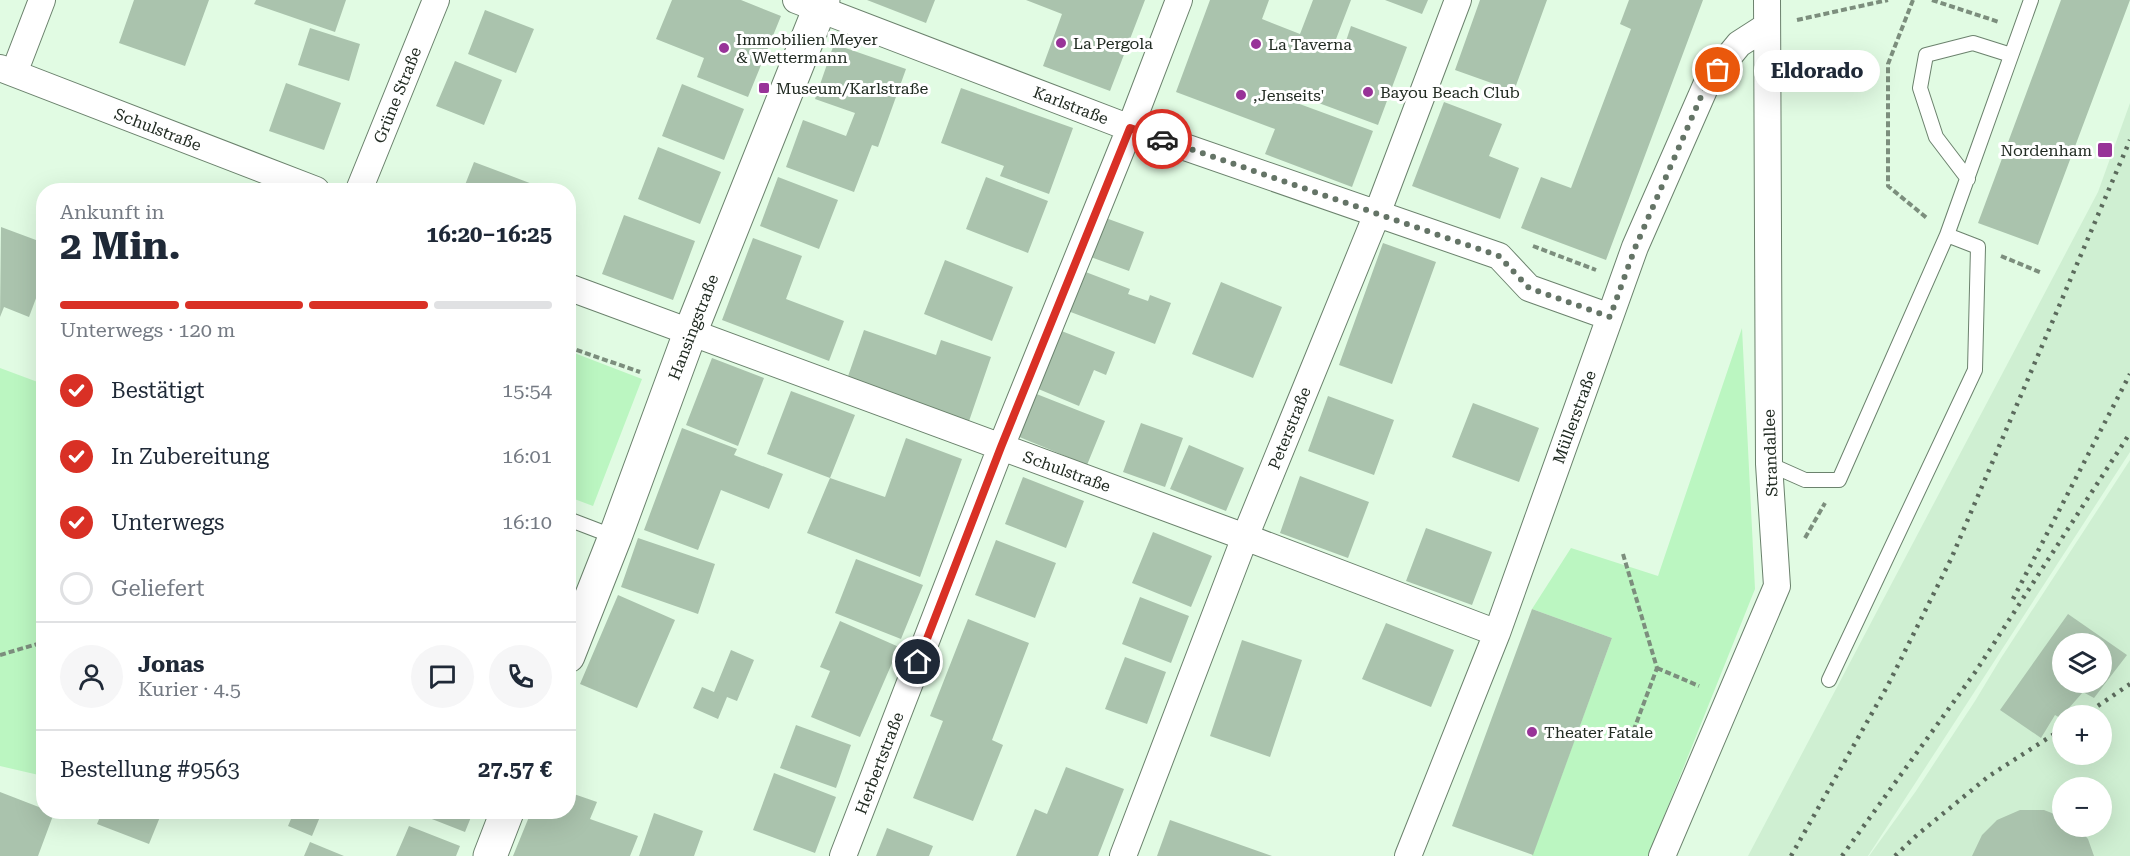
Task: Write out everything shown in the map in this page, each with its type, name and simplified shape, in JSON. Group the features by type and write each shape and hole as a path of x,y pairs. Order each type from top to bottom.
{"street":[{"path":"7,71 42,0"},
{"name":"Grüne Straße","path":"362,183 436,0"},
{"name":"Herbertstraße","path":"843,856 1001,447 1130,128 1179,0"},
{"name":"Peterstraße","path":"1122,856 1245,537 1377,214 1458,0"},
{"path":"1767,0 1767,26"},
{"name":"Karlstraße","path":"813,3 1130,128 1499,256 1529,288 1610,317"},
{"name":"Hansingstraße","path":"576,636 615,537 813,3"},
{"name":"Müllerstraße","path":"1408,856 1497,633 1635,248 1707,83 1739,44 1767,26"},
{"name":"Strandallee","path":"1662,856 1777,586 1769,464 1767,26"},
{"name":"Schulstraße","path":"7,71 298,183"},
{"name":"Schulstraße","path":"576,290 1245,537 1497,633"},
{"path":"490,856 504,819"}],"lane":[{"path":"1769,464 1804,480 1839,480 1947,235 2031,0"},
{"path":"1968,179 1936,137 1920,88 1926,55 1973,43 2011,55"},
{"path":"1829,680 1975,370 1978,247 1947,235"},
{"path":"576,522 615,537"}],"path":[{"path":"1767,26 1888,0"},
{"path":"1913,0 1888,64 1888,186 1947,235"},
{"path":"1932,0 2021,28"},
{"path":"1978,247 2042,273"},
{"path":"576,350 672,383"},
{"path":"1777,586 1839,480"},
{"path":"1623,554 1657,668 1633,732"},
{"path":"0,656 36,645"},
{"path":"1657,668 1699,686"}],"shaded area":[{"path":"2130,103 2130,452 1868,856 1748,856 2098,192"},
{"path":"2130,460 2130,856 1869,856 1916,791"}],"green space":[{"path":"1742,328 1755,589 1648,856 1532,856 1612,638 1532,609 1571,548 1658,576"},
{"path":"576,354 642,379 593,506 576,500"},
{"path":"0,368 36,381 36,774 0,766"}],"building":[{"path":"134,0 209,0 185,66 119,43"},
{"path":"256,0 346,0 335,32 254,4"},
{"name":"Immobilien Meyer & Wettermann","path":"672,0 741,0 781,16 748,97 697,77 704,58 656,39"},
{"path":"867,0 935,0 926,23"},
{"path":"1026,0 1145,0 1110,91 1043,66 1062,14"},
{"path":"1210,0 1269,0 1262,19 1300,34 1313,0 1351,0 1333,47 1343,50 1351,26 1407,47 1378,125 1289,92 1286,99 1373,131 1352,187 1265,154 1275,129 1176,92"},
{"path":"1385,0 1428,0 1422,14"},
{"path":"1480,0 1547,0 1514,91 1455,70"},
{"path":"1629,0 1703,0 1606,260 1521,228 1541,177 1571,188 1631,29 1620,24"},
{"path":"2061,0 2130,0 2038,245 1978,223"},
{"path":"485,10 534,29 516,73 468,54"},
{"path":"310,28 360,44 349,81 298,65"},
{"path":"834,44 906,69 878,147 872,145 854,192 786,167 803,120 846,136 855,113 815,99"},
{"path":"455,61 502,80 484,125 436,106"},
{"path":"286,83 341,103 324,150 269,131"},
{"path":"682,84 744,109 724,160 662,136"},
{"path":"961,88 1073,128 1049,194 1000,176 1004,166 941,143"},
{"path":"1444,102 1502,124 1489,156 1519,168 1500,219 1412,186"},
{"path":"658,147 721,172 700,224 638,199"},
{"path":"474,162 530,183 466,183"},
{"path":"778,177 838,200 819,249 760,226"},
{"path":"986,177 1048,201 1028,253 966,229"},
{"path":"624,215 695,241 673,300 602,274"},
{"path":"1103,217 1144,232 1129,271 1088,256"},
{"path":"1,227 36,240 36,298 29,317 4,307 0,317"},
{"path":"753,238 802,256 786,299 844,321 829,361 722,320"},
{"path":"1383,243 1436,262 1392,384 1339,365"},
{"path":"945,260 1013,287 992,341 924,314"},
{"path":"1083,271 1130,289 1128,294 1148,301 1150,295 1171,303 1155,344 1068,311"},
{"path":"1221,282 1282,307 1253,378 1192,354"},
{"path":"864,330 936,355 941,340 991,357 967,427 845,385"},
{"path":"1059,330 1115,352 1106,375 1094,370 1079,406 1036,388"},
{"path":"712,358 764,378 738,446 686,425"},
{"path":"791,391 855,415 830,478 767,454"},
{"path":"1034,393 1105,421 1087,465 1017,436"},
{"path":"1328,396 1394,420 1374,475 1308,451"},
{"path":"1473,403 1539,428 1519,482 1452,457"},
{"path":"1141,423 1183,438 1165,487 1123,472"},
{"path":"682,428 737,449 734,455 783,474 769,509 721,490 698,550 644,530"},
{"path":"906,438 962,459 920,577 807,533 830,478 885,497"},
{"path":"1189,445 1244,468 1226,511 1170,489"},
{"path":"1300,476 1369,502 1348,558 1280,533"},
{"path":"1023,477 1084,501 1066,548 1005,524"},
{"path":"1426,528 1492,552 1472,605 1406,581"},
{"path":"1153,532 1212,556 1191,607 1132,583"},
{"path":"638,538 715,564 698,614 621,587"},
{"path":"996,540 1056,563 1035,618 975,595"},
{"path":"856,559 923,585 901,639 835,613"},
{"path":"618,595 675,620 637,708 580,684"},
{"path":"1140,597 1189,616 1171,663 1122,644"},
{"name":"Theater Fatale","path":"1532,609 1612,638 1533,855 1452,826"},
{"path":"2068,614 2095,633 2055,633"},
{"path":"968,619 1029,643 992,740 1003,745 973,821 913,798 943,721 930,716"},
{"path":"840,621 899,647 860,737 811,717 830,671 820,667"},
{"path":"1386,623 1454,650 1431,707 1362,679"},
{"path":"2052,637 2052,693 2082,693 2072,705 2052,705 2052,720 2041,738 2000,710"},
{"path":"1242,640 1302,660 1270,757 1210,736"},
{"path":"2112,645 2127,655 2112,675"},
{"path":"731,650 754,660 737,701 727,697 718,719 693,708 702,687 714,692"},
{"path":"1125,657 1166,672 1147,724 1105,709"},
{"path":"2085,693 2098,693 2094,698"},
{"path":"796,725 851,745 836,788 780,768"},
{"path":"1066,767 1124,789 1098,856 1016,856 1035,809 1047,814"},
{"path":"774,773 836,797 815,853 753,830"},
{"path":"0,792 36,806 36,819 52,819 38,856 0,856"},
{"path":"576,795 597,802 590,819 638,836 630,856 513,856 528,819 576,819"},
{"path":"2020,810 2044,810 2052,813 2052,837 2086,837 2094,856 1972,856 1982,835 1997,820"},
{"path":"654,813 703,831 694,856 639,856"},
{"path":"99,819 159,819 149,844 97,824"},
{"path":"291,819 319,819 312,836 288,826"},
{"path":"432,819 470,819 465,832"},
{"path":"1170,820 1272,856 1157,856"},
{"path":"409,826 460,846 456,856 396,856"},
{"path":"887,828 933,846 929,856 876,856"},
{"path":"310,842 344,856 304,856"}],"railway":[{"path":"1791,856 1888,685 1951,559 2130,140"},
{"path":"2013,599 2130,374"},
{"path":"1842,856 1976,671 2130,433"},
{"path":"2099,705 2130,684"},
{"path":"1895,856 1989,776 2052,735"}],"way so far":[{"path":"1162,139 1499,256 1529,288 1610,317 1644,227 1707,83 1718,70"}],"place":[{"name":"La Pergola","path":"1061,43"},
{"name":"La Taverna","path":"1256,44"},
{"name":"Immobilien Meyer & Wettermann","path":"724,48"},
{"name":"Eldorado","path":"1718,70"},
{"name":"Museum/Karlstraße","path":"764,88"},
{"name":"Bayou Beach Club","path":"1368,92"},
{"name":",Jenseits'","path":"1241,95"},
{"name":"Nordenham","path":"2105,150"},
{"name":"Theater Fatale","path":"1532,732"}],"route":[{"path":"918,662 1001,447 1130,128 1162,139"}]}
